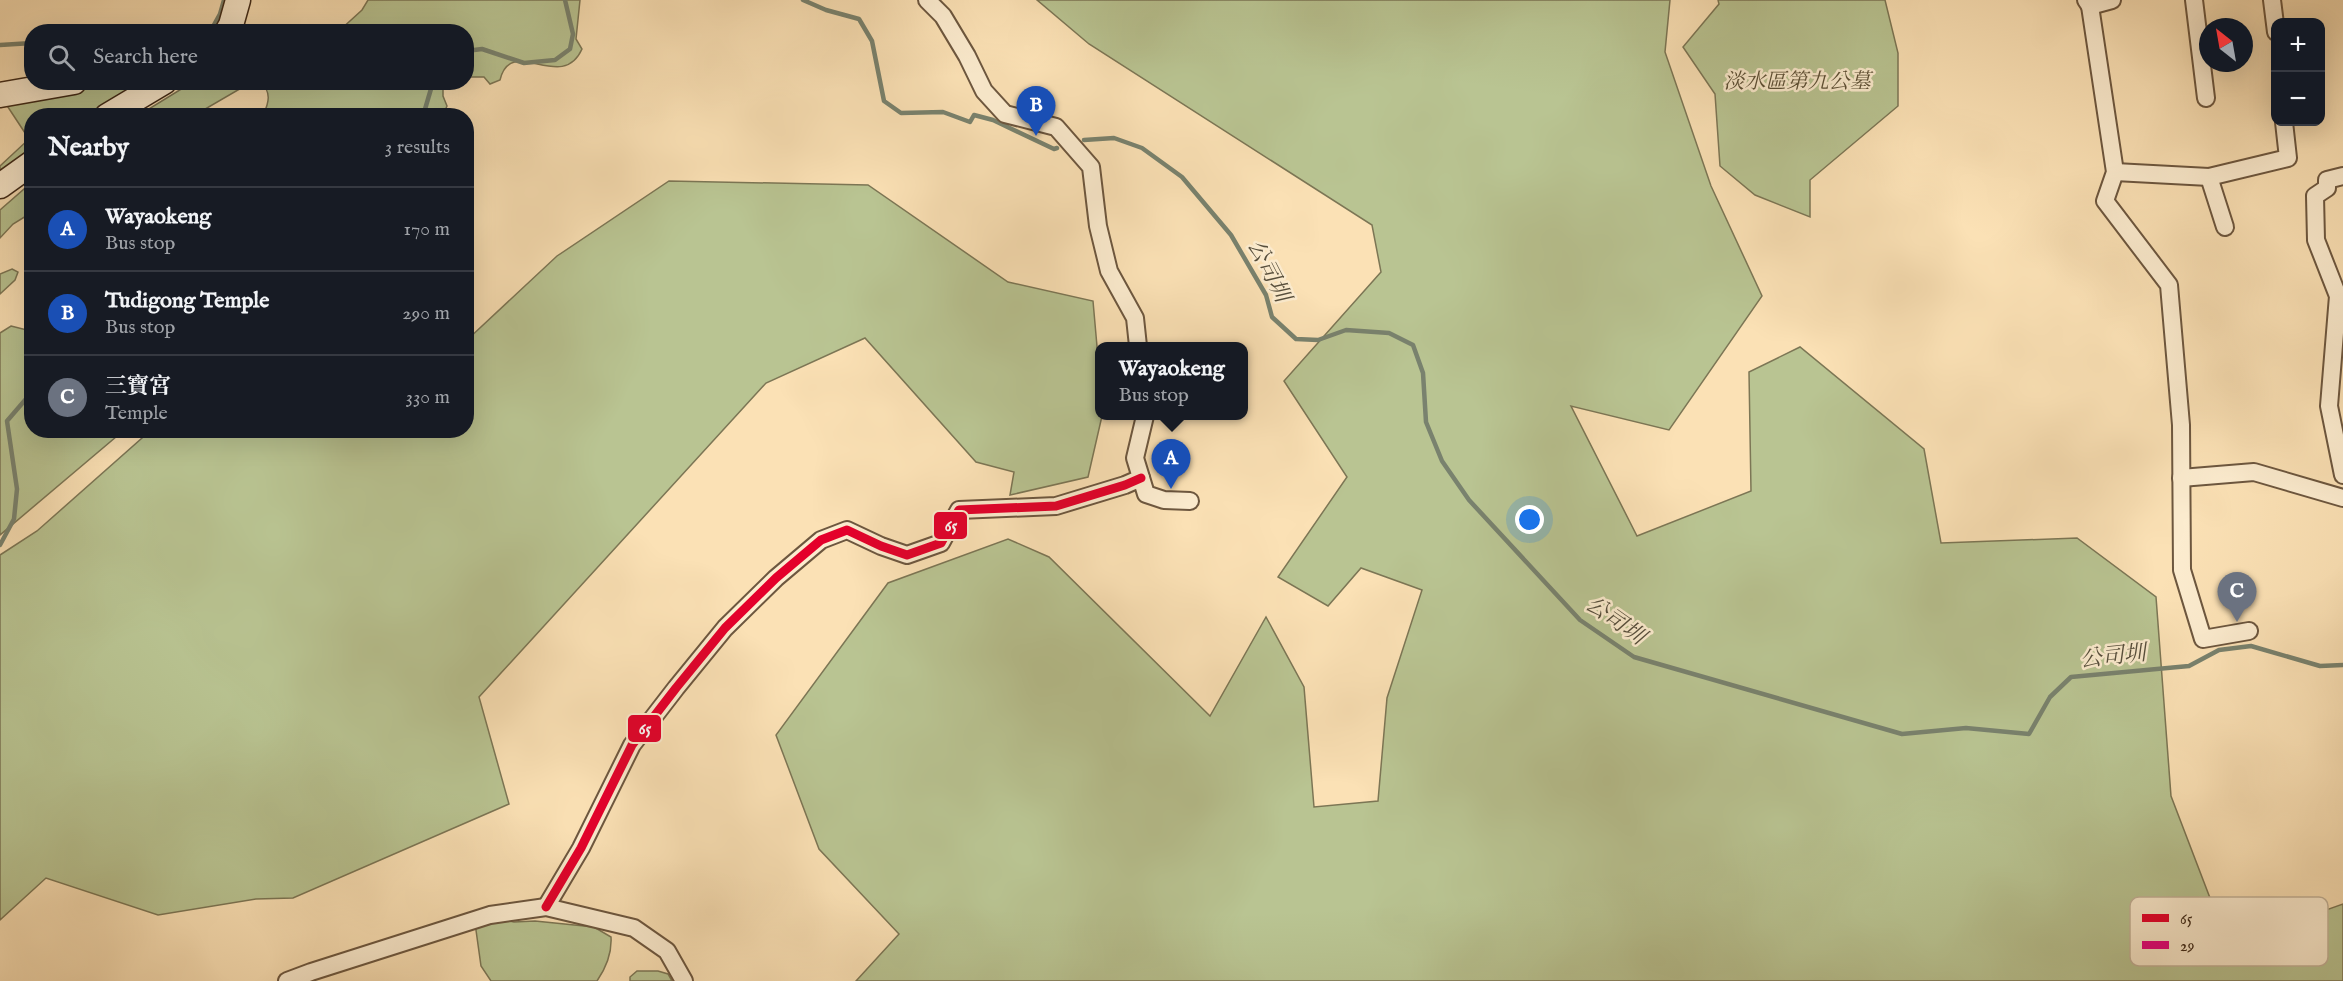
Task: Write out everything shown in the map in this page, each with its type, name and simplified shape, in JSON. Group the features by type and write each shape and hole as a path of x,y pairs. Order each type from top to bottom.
{"main road":[{"path":"232,24 238,0"},
{"path":"0,94 25,90"},
{"path":"120,108 151,90"},
{"path":"0,186 24,169"}],"street":[{"path":"927,0 943,16 967,56 984,91 1005,114 1056,127 1091,167 1098,226 1109,271 1135,318 1138,342"},
{"path":"2112,0 2088,3 2115,172 2105,201 2169,285 2181,425 2182,570 2203,639 2249,631"},
{"path":"2194,0 2206,98"},
{"path":"2272,0 2274,18"},
{"path":"2115,172 2209,177 2288,159 2284,126"},
{"path":"2343,176 2327,180 2327,188 2315,196 2316,240 2338,296 2329,406 2343,475"},
{"path":"2209,177 2225,227"},
{"path":"1144,420 1135,458 1146,494 1164,500 1190,501"},
{"path":"2181,478 2254,472 2343,498"},
{"path":"546,907 581,848 603,800 638,737 725,628 776,578 821,540 847,530 908,555 940,543 959,510 1056,506 1142,478"},
{"path":"287,981 490,915 546,907 634,928 667,951 684,981"}],"green space":[{"path":"368,0 580,0 576,39 582,49 573,61 562,66 515,62 506,67 500,80 490,84 484,77 474,77 474,24 347,24 362,10"},
{"path":"1037,0 1670,0 1665,52 1711,186 1762,296 1669,430 1571,406 1637,536 1751,491 1749,372 1800,347 1924,449 1941,543 2077,538 2156,597 2171,796 2210,897 2130,897 2130,966 2328,966 2328,909 2343,904 2343,981 856,981 899,934 819,849 776,735 888,583 1008,539 1049,557 1210,716 1266,617 1304,687 1314,807 1378,801 1387,698 1422,590 1361,568 1328,606 1278,577 1347,477 1284,381 1381,272 1372,225 1089,44"},
{"name":"淡水區第九公墓","path":"1718,0 1885,0 1898,53 1898,106 1810,180 1810,217 1755,195 1720,166 1715,94 1683,47 1719,4"},
{"path":"59,90 144,90 111,108 24,108 24,131 2,98"},
{"path":"180,90 238,90 207,108 150,108"},
{"path":"266,90 443,90 447,106 446,108 266,108 268,93"},
{"path":"24,144 24,160 0,179 0,166"},
{"path":"669,181 868,185 1008,282 1093,301 1097,342 1095,420 1101,420 1088,477 1010,495 1014,472 976,462 865,338 766,383 479,697 509,804 293,898 256,899 158,915 46,878 0,920 0,555 37,531 142,438 474,438 474,333 557,256"},
{"path":"24,189 24,217 13,224 0,238 0,210"},
{"path":"12,269 18,272 15,280 0,294 0,274"},
{"path":"11,326 24,329 24,438 115,438 0,535 0,333"},
{"path":"493,918 514,922 535,921 594,927 611,937 606,966 597,981 491,981 481,966 475,923"},
{"path":"637,971 658,971 668,974 672,981 630,981 630,977"}],"waterway":[{"name":"公司圳","path":"214,24 224,0"},
{"name":"公司圳","path":"474,50 482,49 524,63 555,60 570,49 573,34 565,0"},
{"name":"公司圳","path":"803,0 826,10 859,19 872,41 884,101 901,113 943,112 970,122 974,115 993,120 1054,149 1057,148"},
{"name":"公司圳","path":"0,45 24,44"},
{"name":"公司圳","path":"425,108 431,90"},
{"name":"公司圳","path":"1084,140 1114,138 1142,148 1182,177 1231,235 1266,295 1272,317 1296,339 1318,340 1346,330 1389,333 1413,345 1423,373 1426,422 1442,461 1469,500 1580,620 1634,657 1902,734 1966,728 2029,734 2050,697 2071,677 2189,666 2219,650 2251,646 2320,666 2343,665"},
{"name":"公司圳","path":"0,545 14,519 17,489 7,421 24,401"}],"transit line":[{"name":"65","path":"546,907 581,848 632,745 725,628 776,578 821,540 847,530 907,555 941,543 959,510 1056,506 1141,478"}],"place":[{"name":"Tudigong Temple","path":"1036,136"},
{"name":"Wayaokeng","path":"1171,489"},
{"name":"三寶宮","path":"2237,622"}]}
